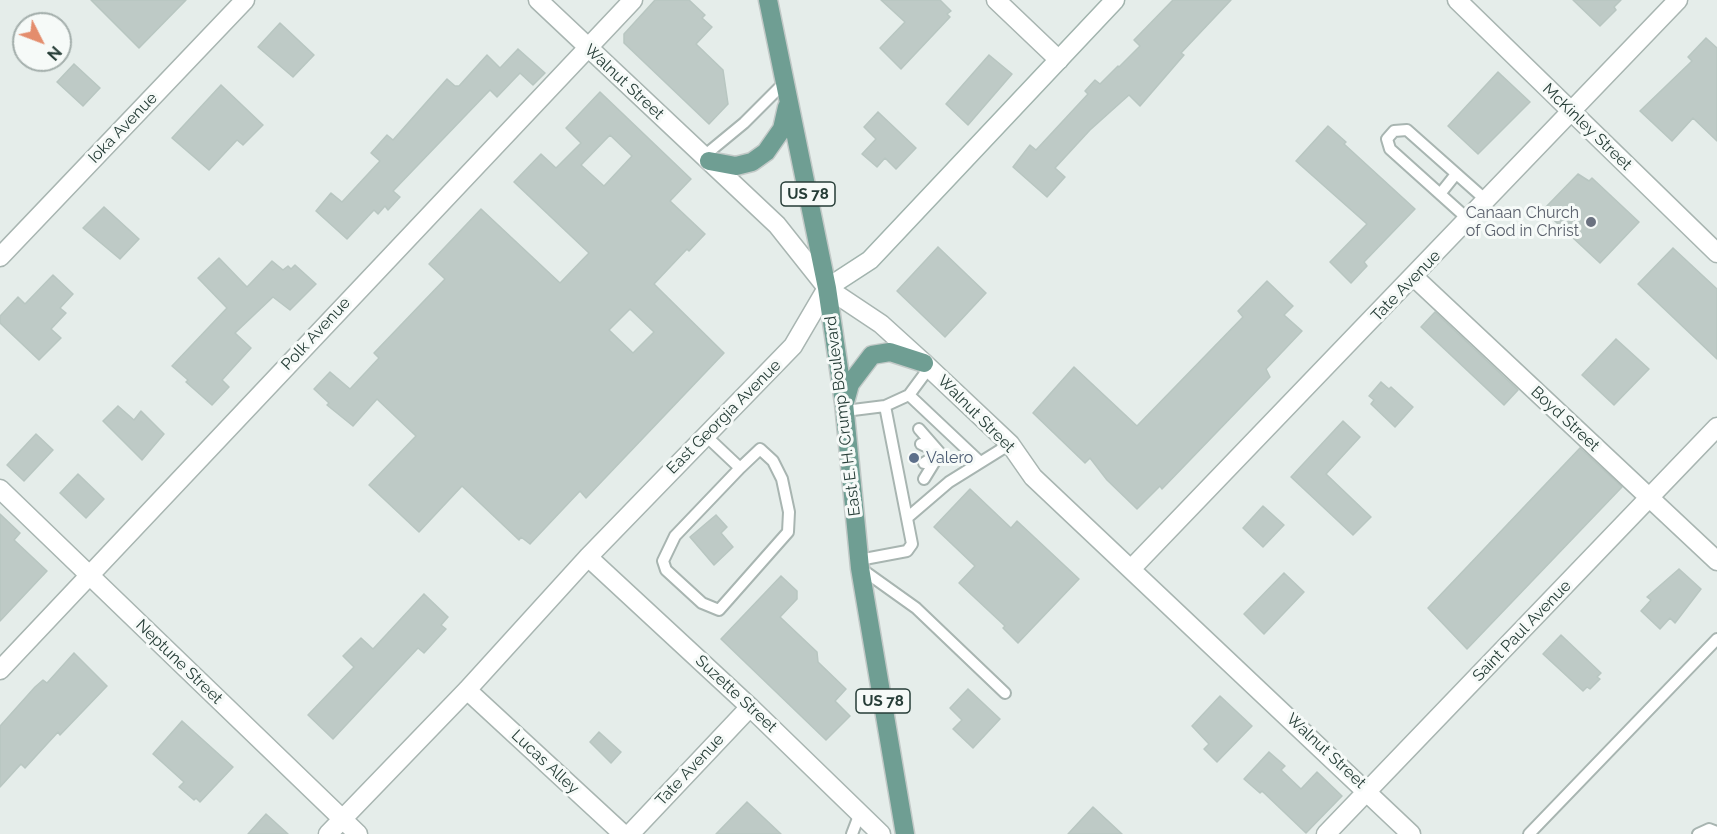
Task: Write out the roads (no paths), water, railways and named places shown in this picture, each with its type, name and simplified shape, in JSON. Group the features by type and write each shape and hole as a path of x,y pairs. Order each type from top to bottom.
{"main road":[{"name":"East E. H. Crump Boulevard","path":"768,0 827,288 845,407 860,564 905,834"},
{"path":"706,159 736,166 752,162 766,152 783,129 789,100"},
{"path":"845,407 850,384 872,355 890,352 927,366"}],"street":[{"name":"Ioka Avenue","path":"0,257 245,0"},
{"name":"Walnut Street","path":"538,0 777,225 827,288 881,324 927,366 1010,444 1033,477 1411,834"},
{"name":"Polk Avenue","path":"0,670 88,574 633,0"},
{"path":"996,0 1059,60"},
{"name":"East Georgia Avenue","path":"328,834 467,690 588,557 793,346 827,288 870,260 1115,0"},
{"name":"McKinley Street","path":"1457,0 1572,113 1715,247"},
{"name":"Tate Avenue","path":"1131,569 1572,113 1678,0"},
{"name":"Boyd Street","path":"1414,277 1717,561"},
{"name":"Saint Paul Avenue","path":"1326,834 1717,427"},
{"name":"Neptune Street","path":"0,489 358,834"},
{"name":"Suzette Street","path":"588,557 750,707 881,834"},
{"name":"Lucas Alley","path":"467,690 623,834"},
{"name":"Tate Avenue","path":"630,834 750,707"}],"lane":[{"path":"706,159 785,82"},
{"path":"1469,220 1390,148 1387,139 1394,131 1407,130 1487,201"},
{"path":"1440,194 1456,174"},
{"path":"845,407 885,406 909,395 927,366"},
{"path":"909,395 979,461"},
{"path":"860,564 907,551 912,544 895,433 885,406"},
{"path":"919,429 940,453"},
{"path":"705,435 740,468"},
{"path":"924,463 956,440"},
{"path":"921,444 940,453"},
{"path":"907,518 979,461 1010,444"},
{"path":"760,449 773,461 782,478 789,512 788,532 719,610 702,603 666,570 663,561 675,536 740,468 760,449"},
{"path":"924,478 940,453"},
{"path":"860,564 916,608 1005,693"},
{"path":"1529,834 1717,639"},
{"path":"852,834 860,813"},
{"path":"1698,834 1709,829 1717,832"}],"place":[{"name":"Canaan Church of God in Christ","path":"1591,222"},
{"name":"Valero","path":"914,458"}]}
